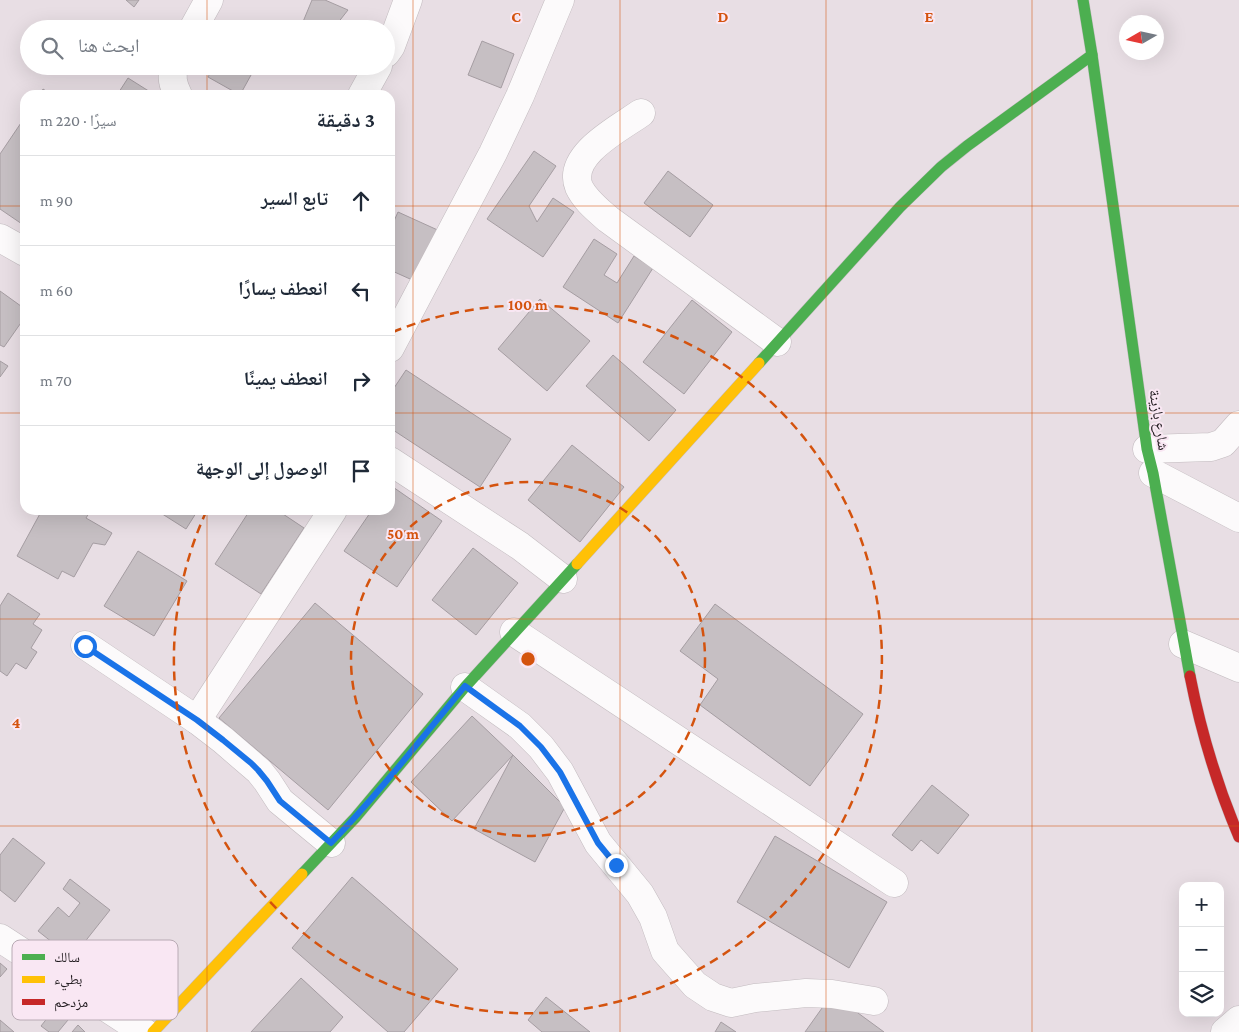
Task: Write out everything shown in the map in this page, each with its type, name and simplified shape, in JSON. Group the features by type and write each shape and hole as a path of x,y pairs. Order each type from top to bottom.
{"street":[{"path":"199,20 209,0"},
{"path":"395,35 408,0"},
{"path":"395,339 493,153 520,96 560,0"},
{"name":"شارع بازينة","path":"1083,0 1150,461 1183,644 1208,754 1229,816 1239,837"},
{"path":"178,1005 355,818 465,686 900,207 941,167 967,146 1092,55"},
{"path":"172,75 175,90"},
{"path":"365,90 373,75"},
{"path":"641,113 590,151 580,163 577,176 578,186 594,207 608,219 777,342"},
{"path":"0,238 20,249"},
{"path":"1150,461 1223,443 1239,425"},
{"path":"1150,461 1239,518"},
{"path":"395,464 520,546 563,579"},
{"path":"197,720 331,515"},
{"path":"514,632 894,883"},
{"path":"1183,644 1239,668"},
{"path":"85,646 197,720 251,763 267,781 280,801 331,843"},
{"path":"465,686 520,726 541,747 560,772 598,843 640,894 653,917 665,951 695,985 714,997 731,1003 755,998 806,994 832,994 874,1001"},
{"path":"0,938 12,946"},
{"path":"126,1020 144,1032"},
{"path":"153,1032 164,1020"},
{"path":"1225,1032 1239,1020"}],"building":[{"path":"126,0 139,0 134,7"},
{"path":"312,0 325,0 348,10 340,20 304,20"},
{"path":"482,41 514,54 501,88 468,75"},
{"path":"209,75 251,75 243,90 231,90 208,77"},
{"path":"128,78 147,90 120,90"},
{"path":"20,124 20,223 0,209 0,154"},
{"path":"534,151 556,166 529,206 537,222 553,198 574,212 543,257 487,219"},
{"path":"668,171 713,205 690,237 644,203"},
{"path":"398,212 442,232 419,283 395,272 395,219"},
{"path":"594,239 617,254 604,275 617,283 634,256 653,268 618,323 563,287"},
{"path":"0,291 20,305 20,324 4,347 0,345"},
{"path":"540,299 590,341 547,391 498,349"},
{"path":"692,300 732,332 684,394 643,362"},
{"path":"613,355 676,410 649,441 586,386"},
{"path":"0,361 8,366 0,377"},
{"path":"406,370 511,439 480,487 395,431 395,386"},
{"path":"572,445 624,487 580,542 528,500"},
{"path":"395,488 442,521 397,587 344,551 369,515 395,515"},
{"path":"39,515 88,515 86,518 112,533 105,545 93,543 74,577 62,571 58,579 17,556"},
{"path":"164,515 195,515 186,529"},
{"path":"247,515 284,515 304,528 261,594 215,564"},
{"path":"473,548 518,583 476,635 432,600"},
{"path":"138,551 187,581 154,636 104,606"},
{"path":"8,593 40,614 33,624 42,630 31,648 37,652 26,669 16,663 7,676 0,671 0,606"},
{"path":"315,603 423,694 328,810 219,718"},
{"path":"715,604 863,714 810,786 700,705 718,679 680,651"},
{"path":"472,716 513,755 452,821 411,782"},
{"path":"513,755 565,807 535,862 474,829"},
{"path":"932,785 969,815 938,854 921,840 912,851 892,835"},
{"path":"775,836 887,902 849,968 737,902"},
{"path":"13,838 45,863 15,902 0,890 0,855"},
{"path":"352,877 458,969 404,1032 388,1032 292,948"},
{"path":"70,879 110,910 86,940 49,940 38,931 58,907 69,917 80,903 63,889"},
{"path":"0,963 7,969 0,977"},
{"path":"301,978 343,1017 330,1032 251,1032"},
{"path":"832,994 884,1032 805,1032"},
{"path":"546,997 590,1032 542,1032 528,1020"},
{"path":"0,1020 14,1032 0,1032"},
{"path":"46,1020 68,1020 58,1032 49,1032 41,1026"},
{"path":"721,1022 736,1032 715,1032"},
{"path":"78,1025 85,1032 72,1032"}],"traffic: fast":[{"path":"1083,0 1147,449 1190,676"},
{"path":"759,363 900,207 941,167 1092,55"},
{"path":"302,874 355,818 465,687 577,564"}],"traffic: slow":[{"path":"577,564 759,363"},
{"path":"178,1005 302,874"},
{"path":"153,1032 164,1020"}],"traffic: jam":[{"path":"1190,676 1210,758 1239,837"}],"route":[{"path":"85,646 197,720 223,740 258,770 280,801 331,843 408,756 465,686 520,726 541,747 560,772 598,843 616,865"}]}
